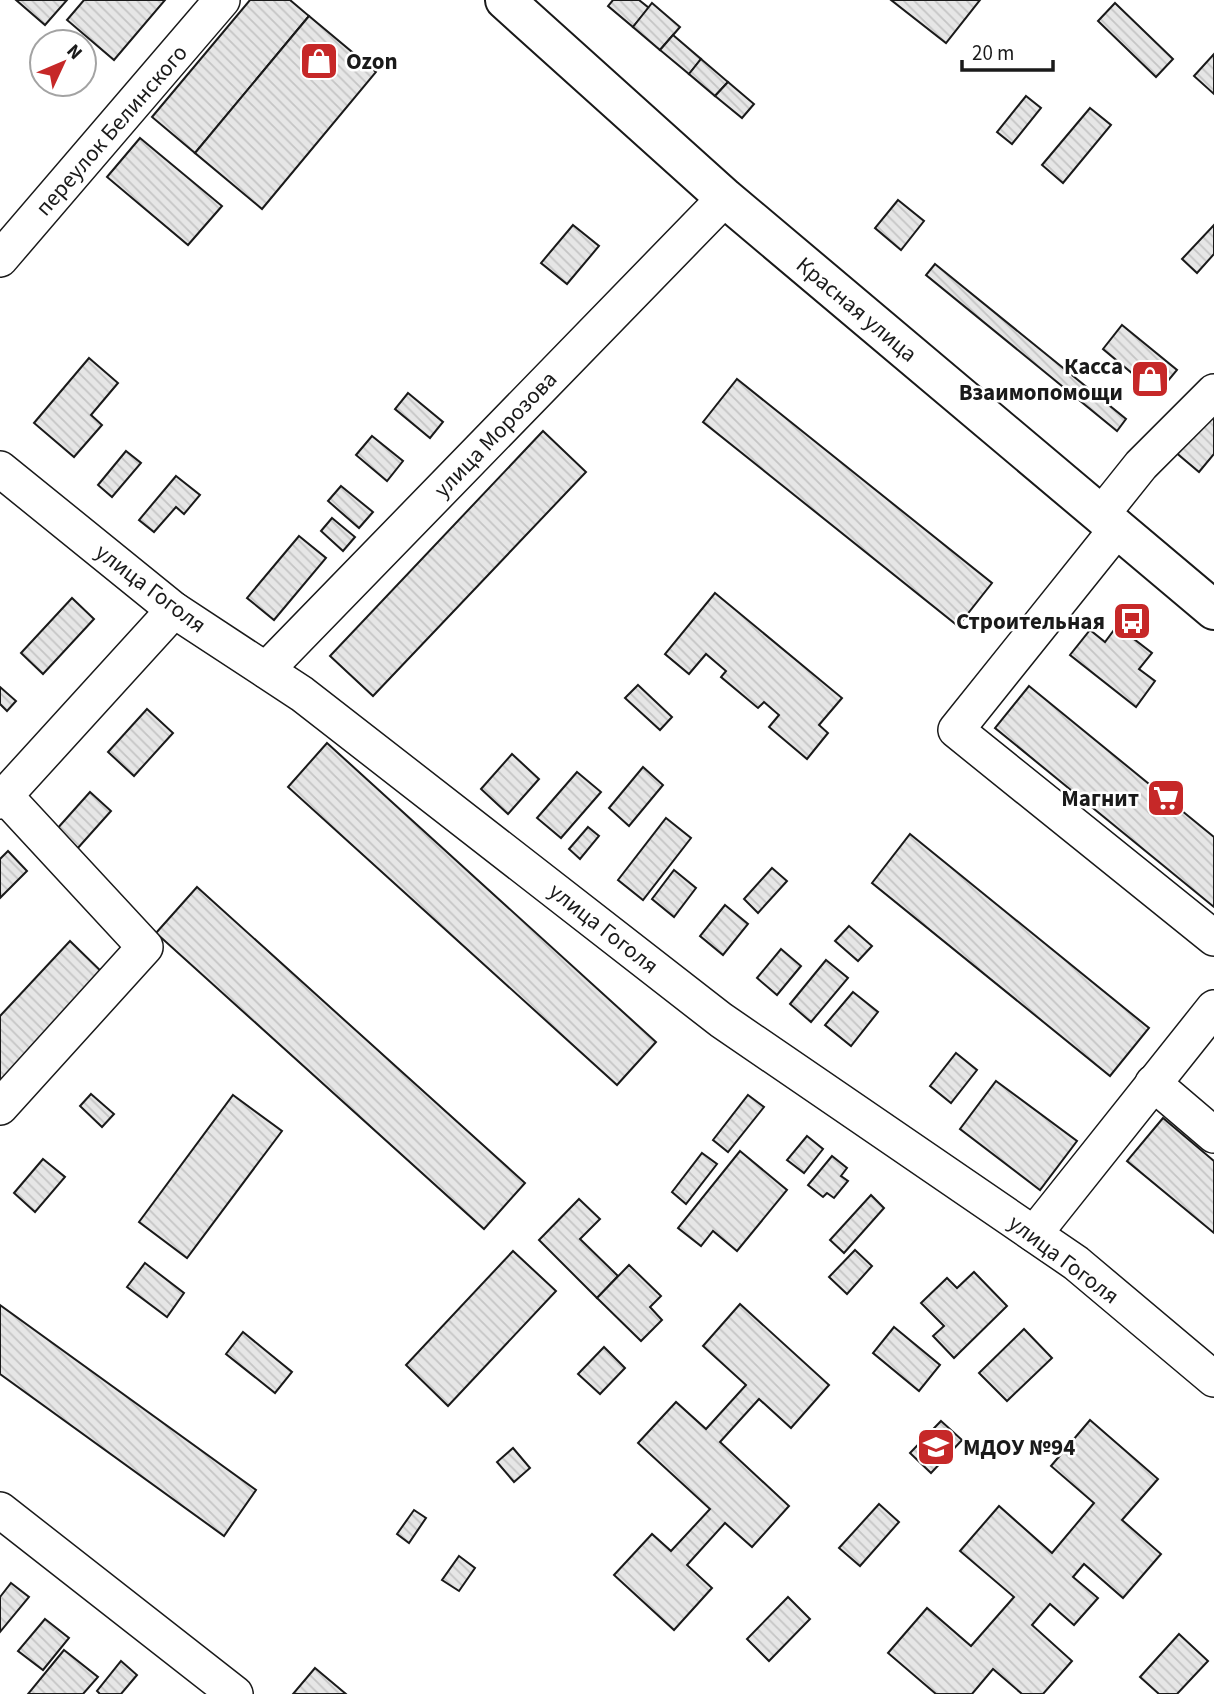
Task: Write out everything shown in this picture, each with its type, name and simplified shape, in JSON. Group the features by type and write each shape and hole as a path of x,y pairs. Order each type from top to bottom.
{"main road":[{"name":"Красная улица","path":"505,0 725,198 1214,610"}],"street":[{"name":"переулок Белинского","path":"0,260 222,0"},
{"name":"улица Морозова","path":"266,670 725,198"},
{"path":"1214,392 1141,465 1109,522 1097,552 956,730 1214,938"},
{"name":"улица Гоголя","path":"0,469 174,610 302,694 721,1020 1076,1263 1214,1379"},
{"path":"0,1107 145,947 2,798 174,610"},
{"path":"1034,1234 1214,1009"},
{"path":"1153,1083 1214,1135"},
{"path":"0,1510 235,1694"}],"building":[{"path":"16,0 67,0 45,25"},
{"path":"84,0 165,0 114,60 98,46 98,28 76,28 67,20"},
{"path":"250,0 290,0 309,16 195,153 152,117"},
{"path":"613,0 639,0 649,8 633,27 608,6"},
{"path":"891,0 980,0 946,43"},
{"path":"652,3 680,27 660,50 633,27"},
{"path":"1115,3 1173,59 1156,77 1098,21"},
{"path":"309,16 376,72 262,209 195,153"},
{"path":"673,35 701,59 689,74 660,50"},
{"path":"1214,54 1214,94 1194,76"},
{"path":"701,59 728,82 715,96 689,74"},
{"path":"728,82 754,104 742,118 715,96"},
{"path":"1026,96 1041,108 1012,144 997,132"},
{"path":"1090,108 1111,125 1063,183 1042,165"},
{"path":"140,138 222,206 188,245 107,177"},
{"path":"898,200 924,221 901,250 875,228"},
{"path":"573,225 599,246 567,284 541,263"},
{"path":"1214,225 1214,254 1197,273 1182,259"},
{"path":"935,264 1126,419 1117,431 926,275"},
{"path":"1122,325 1177,370 1157,394 1103,349"},
{"path":"89,358 118,383 91,415 102,425 74,457 34,423"},
{"path":"737,379 992,583 958,626 703,422"},
{"path":"408,393 443,422 430,438 395,409"},
{"path":"1214,416 1214,454 1199,472 1174,451"},
{"path":"543,431 586,472 373,696 330,656"},
{"path":"372,436 403,461 387,481 356,455"},
{"path":"126,451 141,463 112,497 98,485"},
{"path":"176,476 200,495 184,514 176,507 154,532 139,520"},
{"path":"341,486 373,512 359,528 328,501"},
{"path":"332,518 355,537 343,551 321,531"},
{"path":"299,536 326,558 274,620 247,598"},
{"path":"715,593 842,698 819,725 828,733 807,759 769,727 779,715 764,702 758,708 721,677 726,671 706,654 689,674 665,654"},
{"path":"72,598 94,619 43,674 21,653"},
{"path":"1117,626 1152,653 1139,669 1155,681 1136,707 1070,655 1090,630 1105,642"},
{"path":"638,685 672,717 660,730 625,698"},
{"path":"1029,686 1214,837 1214,907 995,728"},
{"path":"0,687 16,701 7,711 0,704"},
{"path":"147,709 173,733 134,776 108,752"},
{"path":"327,743 656,1042 617,1085 288,787"},
{"path":"512,754 539,779 508,814 481,789"},
{"path":"643,767 663,785 629,826 609,808"},
{"path":"577,772 601,792 561,838 537,818"},
{"path":"90,792 111,811 77,849 56,830"},
{"path":"666,818 691,838 643,900 618,880"},
{"path":"588,827 599,836 580,859 569,849"},
{"path":"910,834 1149,1028 1110,1076 872,883"},
{"path":"8,851 27,871 0,898 0,859"},
{"path":"772,868 787,881 758,913 744,899"},
{"path":"674,870 696,888 674,917 652,899"},
{"path":"197,887 525,1183 484,1229 156,933"},
{"path":"725,905 748,924 723,955 700,936"},
{"path":"849,926 872,946 858,961 835,941"},
{"path":"70,941 108,978 0,1095 0,1016"},
{"path":"781,949 801,966 777,995 757,978"},
{"path":"826,960 848,978 811,1022 790,1004"},
{"path":"853,992 878,1012 851,1046 825,1025"},
{"path":"956,1053 977,1070 951,1103 930,1086"},
{"path":"996,1081 1077,1141 1040,1190 960,1129"},
{"path":"91,1094 114,1114 102,1127 80,1106"},
{"path":"233,1095 282,1131 187,1258 139,1222"},
{"path":"748,1095 764,1107 728,1152 713,1140"},
{"path":"1163,1118 1214,1161 1214,1233 1127,1161"},
{"path":"807,1136 823,1149 804,1173 787,1160"},
{"path":"740,1151 787,1190 737,1251 713,1231 701,1246 678,1228"},
{"path":"702,1153 717,1164 686,1204 672,1192"},
{"path":"832,1156 847,1168 841,1176 848,1181 834,1198 827,1193 823,1197 808,1185"},
{"path":"43,1159 65,1177 35,1212 14,1193"},
{"path":"871,1195 884,1208 844,1253 830,1240"},
{"path":"579,1199 600,1219 580,1239 618,1276 597,1298 539,1240"},
{"path":"855,1250 872,1266 847,1294 829,1277"},
{"path":"513,1251 556,1291 448,1406 406,1365"},
{"path":"145,1263 184,1293 167,1317 127,1287"},
{"path":"629,1265 661,1296 650,1307 662,1320 641,1341 597,1298"},
{"path":"974,1272 1007,1306 954,1358 933,1336 944,1326 921,1303 947,1278 957,1288"},
{"path":"740,1304 829,1385 791,1428 759,1399 720,1442 789,1506 752,1547 725,1523 687,1565 712,1588 674,1630 614,1575 652,1534 671,1551 710,1509 638,1443 676,1402 706,1429 746,1385 703,1346"},
{"path":"0,1305 256,1490 224,1536 0,1374"},
{"path":"894,1327 940,1365 919,1391 873,1353"},
{"path":"1024,1329 1052,1358 1007,1401 979,1373"},
{"path":"243,1332 292,1372 275,1393 226,1354"},
{"path":"604,1347 625,1368 600,1394 578,1374"},
{"path":"1090,1420 1158,1479 1122,1520 1161,1554 1123,1598 1084,1564 1073,1577 1098,1598 1074,1625 1050,1604 1032,1625 1072,1661 1043,1694 1022,1694 993,1669 972,1694 936,1694 888,1653 927,1608 971,1646 1014,1597 960,1551 999,1506 1052,1553 1094,1503 1051,1466"},
{"name":"МДОУ №94","path":"941,1421 962,1440 931,1473 910,1453"},
{"path":"513,1448 530,1468 514,1482 497,1462"},
{"path":"879,1504 899,1522 860,1566 839,1548"},
{"path":"414,1510 426,1518 409,1543 397,1534"},
{"path":"459,1556 475,1568 459,1591 442,1580"},
{"path":"11,1583 29,1597 0,1632 0,1597"},
{"path":"788,1597 810,1619 769,1661 747,1639"},
{"path":"45,1619 69,1638 43,1670 18,1651"},
{"path":"1179,1634 1208,1661 1177,1694 1159,1694 1140,1677"},
{"path":"64,1650 98,1677 83,1694 28,1694"},
{"path":"121,1661 137,1675 121,1694 100,1694 97,1691"},
{"path":"315,1668 346,1694 293,1694"}],"place":[{"name":"Ozon","path":"319,61"},
{"name":"Касса Взаимопомощи","path":"1150,379"},
{"name":"Строительная","path":"1132,621"},
{"name":"Магнит","path":"1166,798"},
{"name":"МДОУ №94","path":"936,1447"}]}
